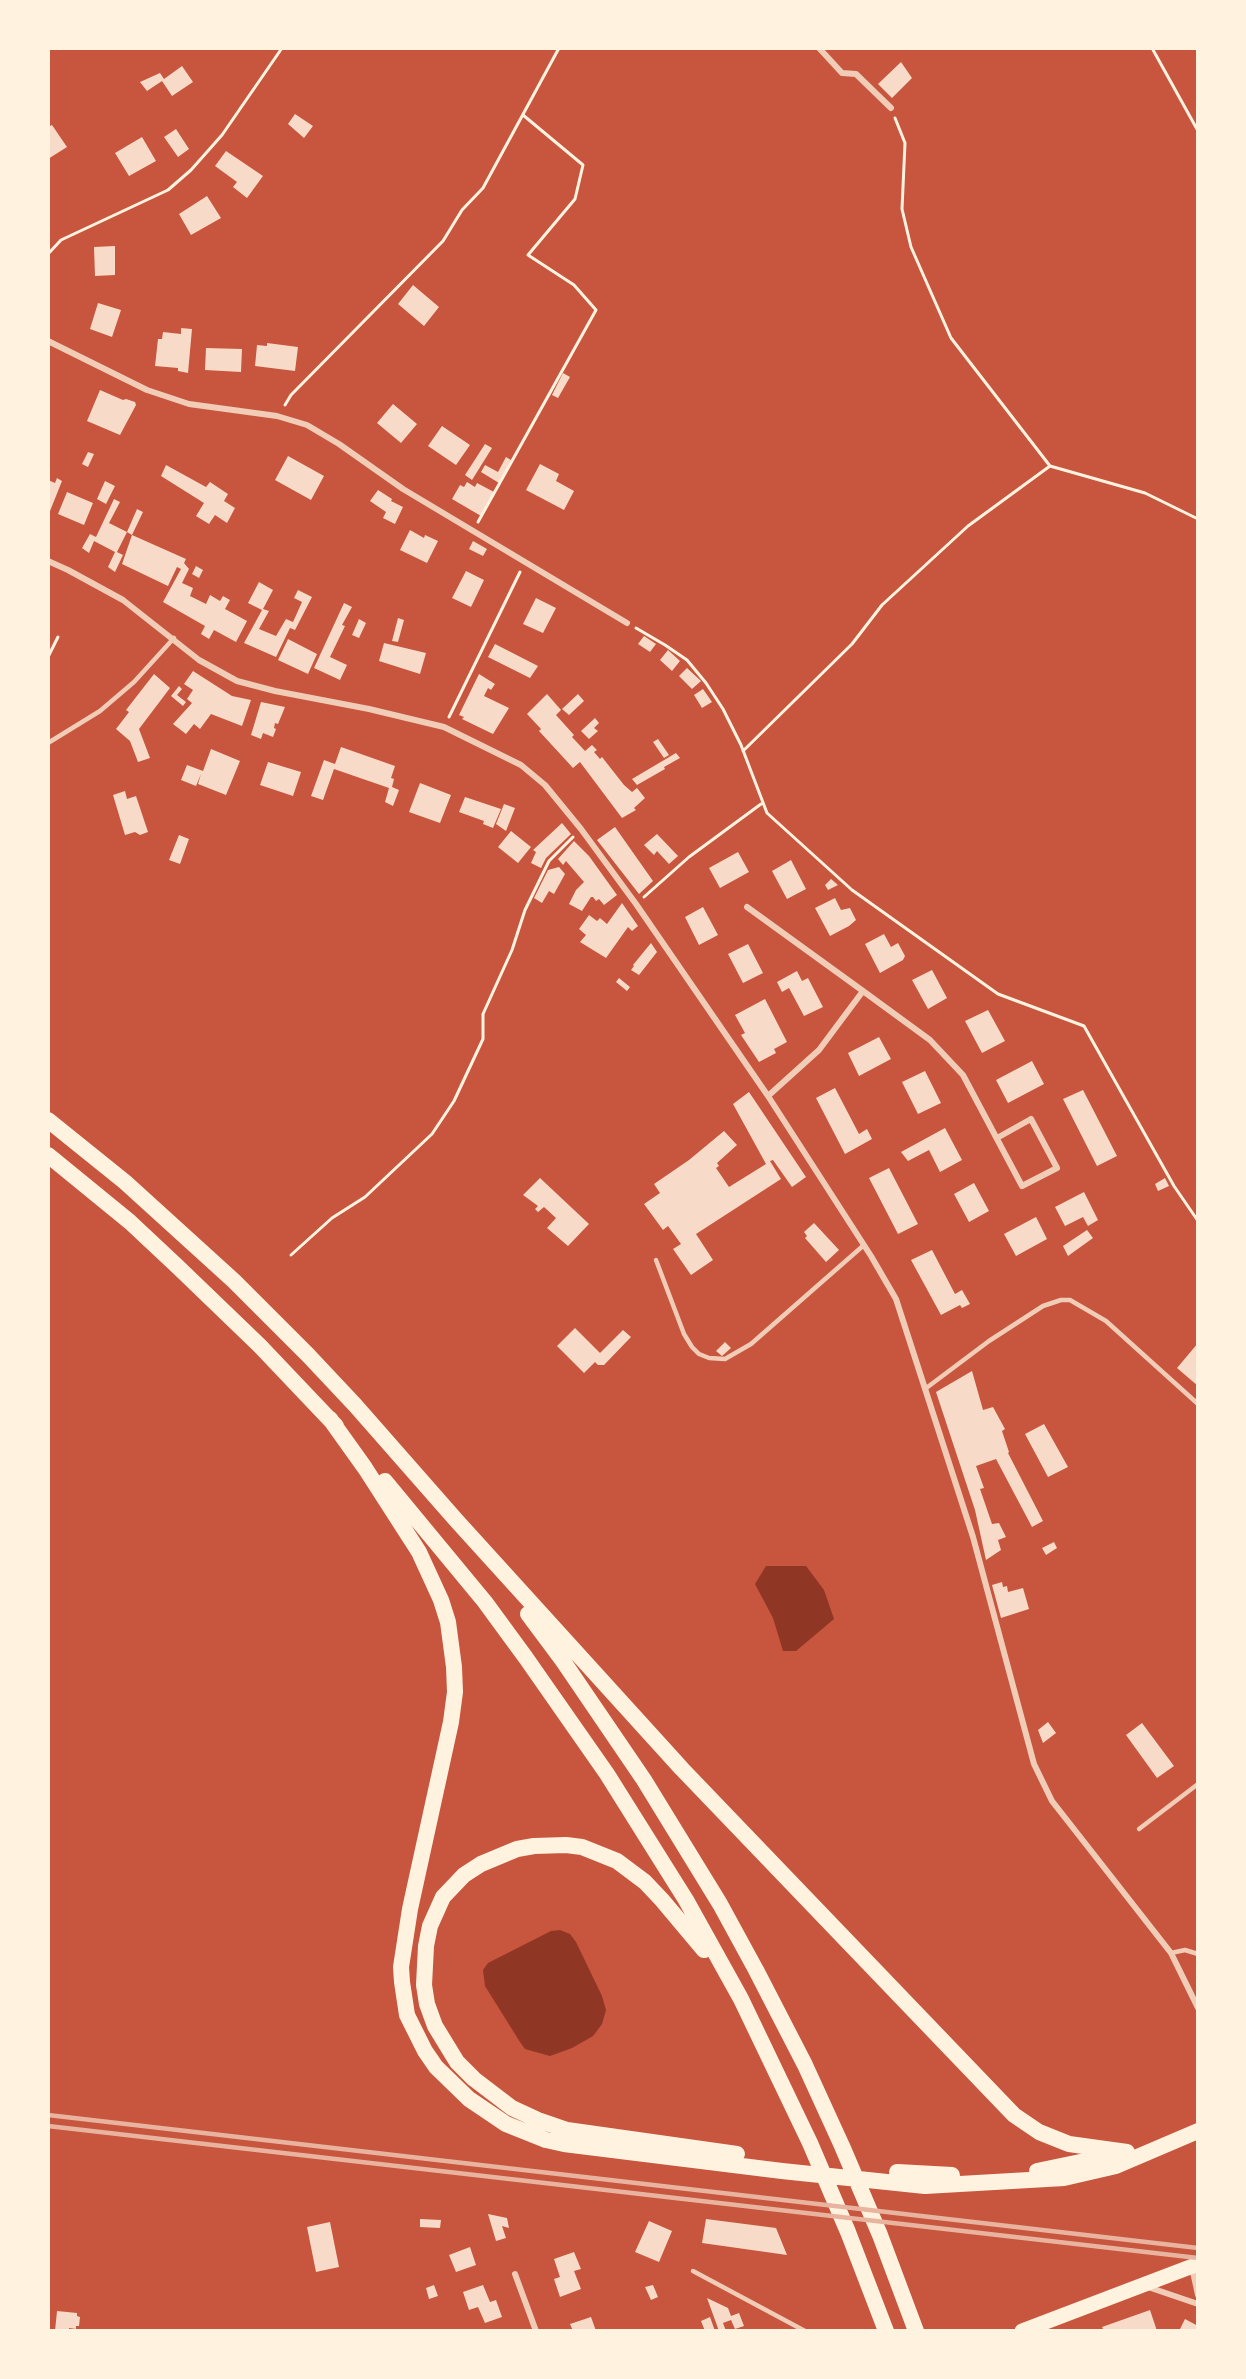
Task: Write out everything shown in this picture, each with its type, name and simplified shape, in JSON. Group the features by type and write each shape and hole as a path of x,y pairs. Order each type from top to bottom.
{"highway":[{"path":"48,1120 126,1182 234,1281 355,1405 682,1769 1014,2115 1039,2132 1069,2144 1127,2152"},
{"path":"48,1155 130,1222 187,1275 267,1353 330,1419 389,1485 492,1611 569,1718 686,1900 741,1999 810,2143 886,2330"},
{"path":"330,1419 365,1468 419,1552 441,1600 452,1645 455,1692 451,1722 410,1909 401,1967 407,2015 436,2067 453,2085 488,2113 506,2124 546,2140 564,2144 925,2186 1064,2178 1116,2166 1198,2131"},
{"path":"456,1520 563,1661 683,1841 756,1970 805,2066 880,2235 914,2325"},
{"path":"741,1999 691,1933 645,1882 617,1861 582,1847 549,1845 525,1847 481,1864 458,1881 443,1897 430,1926 426,1946 424,1985 427,2004 440,2035 458,2062 474,2079 513,2108 567,2130 758,2157 911,2173 954,2175 1019,2174 1163,2145"}],"main road":[{"path":"1023,2331 1195,2266"}],"street":[{"path":"819,48 842,73 856,74 891,108"},
{"path":"48,341 147,390 189,404 278,416 307,425 403,489 627,623"},
{"path":"48,561 123,600 199,660 237,681 444,727 521,765 545,785 581,829 636,904 768,1096 896,1299 973,1537 1035,1764 1052,1802 1170,1953 1198,2008"},
{"path":"747,908 930,1040 963,1075 1022,1186 1057,1168 1031,1119 997,1138"},
{"path":"768,1096 819,1050 862,991"},
{"path":"1195,2266 1198,2295"},
{"path":"515,2274 537,2331"},
{"path":"1144,2286 1198,2304"}],"lane":[{"path":"48,743 99,711 125,689 174,638"},
{"path":"656,1260 684,1334 692,1347 699,1354 709,1358 725,1359 751,1344 864,1245"},
{"path":"925,1389 989,1341 1043,1306 1070,1300 1106,1321 1198,1404"},
{"path":"1139,1829 1198,1784"},
{"path":"1170,1953 1185,1950 1198,1954"},
{"path":"693,2271 805,2331"}],"path":[{"path":"48,255 61,240 168,190 191,170 222,135 282,48"},
{"path":"278,416 291,395 443,241 462,210 483,188 559,48"},
{"path":"1152,48 1198,131"},
{"path":"891,108 905,143 902,209 911,248 951,338 1050,466 1145,493 1198,519"},
{"path":"472,531 596,310 574,285 528,255 575,199 583,165 523,115"},
{"path":"743,751 852,644 882,604 968,526 1050,466"},
{"path":"444,727 525,562"},
{"path":"627,623 687,660 723,709 743,751 767,813 852,890 998,994 1084,1026 1174,1186 1198,1221"},
{"path":"48,657 58,637"},
{"path":"636,904 689,856 762,804"},
{"path":"291,1255 332,1218 365,1197 432,1134 454,1101 483,1039 483,1014 512,950 525,910 549,861 581,829"}],"shaded area":[{"path":"766,1566 806,1566 824,1590 834,1619 796,1651 783,1651 773,1618 755,1584"},
{"path":"560,1930 570,1934 576,1942 602,1996 606,2010 602,2024 593,2036 572,2048 550,2056 525,2049 485,1986 483,1970 488,1963 551,1931"}],"building":[{"path":"901,62 912,78 892,98 878,84"},
{"path":"182,66 193,82 172,96 162,81 147,91 140,82 160,73 164,79"},
{"path":"295,114 313,126 304,138 288,124"},
{"path":"52,125 67,147 48,159 48,127"},
{"path":"176,129 189,149 178,157 164,137"},
{"path":"142,137 156,161 129,176 115,153"},
{"path":"226,151 263,176 247,198 233,187 237,182 215,166"},
{"path":"207,196 221,218 191,235 179,214"},
{"path":"115,246 115,275 95,276 94,247"},
{"path":"413,285 439,307 424,326 398,304"},
{"path":"98,303 121,310 112,337 90,329"},
{"path":"181,328 192,329 188,373 178,371 178,368 155,366 158,339 162,339 163,332 181,334"},
{"path":"267,343 298,347 295,371 255,366 257,345 267,346"},
{"path":"206,348 242,349 241,372 205,370"},
{"path":"563,373 570,377 558,398 552,395"},
{"path":"100,390 123,400 135,402 136,405 120,435 87,421"},
{"path":"393,404 417,424 401,443 377,423"},
{"path":"442,426 470,445 456,465 428,446"},
{"path":"485,444 492,448 472,480 465,475"},
{"path":"88,452 94,454 88,467 82,464"},
{"path":"288,456 324,476 311,500 275,480"},
{"path":"506,457 511,460 499,483 481,472 485,465 498,472"},
{"path":"540,464 559,474 556,481 574,491 564,510 526,490"},
{"path":"166,465 206,487 210,482 228,494 224,501 235,508 227,523 215,515 209,524 196,516 204,503 161,476"},
{"path":"57,478 62,481 48,516 48,480 55,483"},
{"path":"105,481 115,486 106,504 97,499"},
{"path":"467,482 475,487 477,483 494,492 481,516 452,499 460,485 464,487"},
{"path":"378,490 403,507 395,524 383,518 386,512 370,501"},
{"path":"67,492 93,503 84,525 58,514"},
{"path":"114,499 120,502 109,523 127,532 117,552 123,555 115,572 108,567 115,552 94,541 89,553 82,548 90,534 96,537"},
{"path":"137,509 143,512 132,535 127,532"},
{"path":"410,530 424,538 425,535 438,541 427,563 400,550"},
{"path":"132,535 186,559 184,563 189,569 182,583 193,588 190,596 206,604 210,595 220,601 223,596 230,600 225,609 247,621 236,642 214,630 209,639 201,634 205,626 163,602 181,569 177,567 168,586 122,564"},
{"path":"473,541 487,549 483,556 469,549"},
{"path":"196,566 203,570 199,578 192,574"},
{"path":"466,571 484,580 471,607 452,598"},
{"path":"259,582 273,590 263,609 269,611 259,629 276,636 286,619 293,622 302,602 294,598 298,590 312,597 295,630 290,628 276,657 244,643 262,610 248,603"},
{"path":"536,598 556,608 543,633 523,624"},
{"path":"344,603 352,607 342,625 345,626 330,657 347,665 340,680 314,668"},
{"path":"398,618 404,620 398,642 392,641"},
{"path":"359,619 366,623 359,638 352,635"},
{"path":"644,636 656,644 650,652 638,644"},
{"path":"288,639 317,654 308,674 278,660"},
{"path":"384,643 426,653 420,674 379,661"},
{"path":"495,644 538,666 530,678 488,657"},
{"path":"668,650 680,661 672,671 660,660"},
{"path":"687,668 701,681 692,689 679,676"},
{"path":"193,671 232,696 251,700 242,726 211,714 200,729 194,724 186,734 173,724 192,703 187,699 193,690 184,684"},
{"path":"154,674 170,688 139,729 150,758 138,762 130,741 116,729 129,712 126,710"},
{"path":"479,674 495,684 491,690 488,688 484,696 509,708 493,734 462,719 464,717 459,715"},
{"path":"179,686 182,689 177,695 186,702 183,706 171,696"},
{"path":"703,689 712,702 702,708 694,695"},
{"path":"547,694 561,710 556,715 585,751 592,745 597,750 594,752 600,759 602,757 624,785 632,792 637,788 645,798 634,808 636,810 622,818 580,762 573,768 539,731 541,729 527,714"},
{"path":"578,694 584,701 569,715 562,709"},
{"path":"261,702 285,707 278,724 275,723 274,728 276,729 273,737 263,733 261,739 251,735"},
{"path":"595,718 599,723 594,728 598,731 589,739 581,731"},
{"path":"658,739 669,755 664,758 653,742"},
{"path":"341,747 395,766 391,778 394,779 392,787 399,790 393,806 385,802 389,788 334,769 323,800 311,796 324,760 335,764"},
{"path":"211,749 240,761 226,795 198,784 201,774 196,786 181,780 187,765 203,771"},
{"path":"676,753 680,758 664,767 665,769 637,785 632,779"},
{"path":"268,762 301,772 293,796 260,785"},
{"path":"420,783 451,795 440,823 409,812"},
{"path":"125,791 127,799 136,796 148,832 140,835 135,832 125,835 113,795"},
{"path":"465,797 501,809 493,828 483,824 484,821 459,812"},
{"path":"504,804 515,808 506,831 496,824"},
{"path":"562,823 571,834 546,858 541,868 531,863 536,852 533,850"},
{"path":"615,827 653,881 639,894 597,840"},
{"path":"511,831 531,847 518,863 498,847"},
{"path":"657,834 678,856 669,864 657,851 654,855 644,845"},
{"path":"179,835 189,839 180,864 169,860"},
{"path":"574,841 589,856 617,895 604,905 599,899 596,901 593,897 582,911 569,904 576,890 584,882 566,861 563,865 558,859"},
{"path":"738,852 749,872 720,888 709,868"},
{"path":"791,860 806,889 787,899 772,871"},
{"path":"559,867 565,874 554,894 549,891 542,903 534,898 548,870"},
{"path":"831,879 838,885 828,890 825,885"},
{"path":"835,898 841,910 850,908 856,920 830,936 815,908"},
{"path":"622,903 638,926 632,931 628,927 606,958 580,942 586,935 579,929 589,915 597,921 600,918 607,924"},
{"path":"703,907 718,935 699,945 685,917"},
{"path":"884,934 891,947 898,943 905,956 903,960 880,973 865,944"},
{"path":"651,943 657,952 639,975 631,970"},
{"path":"748,944 763,973 743,983 728,954"},
{"path":"932,970 947,998 928,1009 912,980"},
{"path":"797,971 802,981 808,978 823,1007 804,1016 789,988 782,992 777,982"},
{"path":"619,978 630,987 627,991 616,982"},
{"path":"765,999 787,1042 774,1049 776,1053 759,1062 741,1035 745,1033 735,1015"},
{"path":"988,1010 1005,1041 982,1053 965,1021"},
{"path":"879,1037 891,1059 859,1076 848,1053"},
{"path":"1032,1061 1044,1084 1008,1103 996,1080"},
{"path":"925,1071 941,1103 918,1114 902,1082"},
{"path":"835,1088 859,1134 867,1129 872,1139 845,1154 816,1098"},
{"path":"1083,1090 1117,1156 1097,1166 1063,1099"},
{"path":"749,1092 806,1177 792,1187 773,1160 770,1161 781,1179 696,1234 713,1260 691,1275 673,1249 681,1244 668,1226 663,1230 644,1204 660,1193 654,1184 689,1160 724,1131 737,1145 717,1163 719,1166 716,1168 729,1187 766,1164 733,1104"},
{"path":"945,1128 962,1160 940,1172 929,1150 908,1161 901,1152"},
{"path":"889,1168 918,1224 898,1234 869,1178"},
{"path":"540,1178 589,1224 568,1246 547,1228 556,1218 544,1207 538,1212 535,1209 538,1206 523,1195"},
{"path":"1165,1178 1169,1186 1158,1191 1155,1184"},
{"path":"974,1183 989,1211 969,1222 954,1194"},
{"path":"1084,1192 1098,1220 1088,1226 1083,1217 1065,1226 1055,1207"},
{"path":"1036,1217 1047,1239 1016,1256 1004,1234"},
{"path":"814,1223 839,1250 826,1262 805,1238 807,1236 804,1232"},
{"path":"1087,1230 1093,1238 1068,1256 1063,1246"},
{"path":"932,1250 955,1294 962,1290 970,1304 962,1308 960,1305 941,1315 911,1260"},
{"path":"575,1328 600,1353 623,1330 631,1337 604,1365 598,1365 595,1362 584,1373 557,1346"},
{"path":"725,1342 731,1348 722,1356 716,1351"},
{"path":"1198,1343 1198,1386 1177,1368"},
{"path":"972,1371 983,1410 993,1407 1005,1429 1002,1431 1008,1453 1043,1521 1032,1527 996,1459 976,1466 984,1488 980,1489 992,1524 999,1523 1006,1537 998,1540 1001,1550 986,1560 975,1510 936,1392"},
{"path":"1044,1424 1068,1467 1048,1477 1025,1434"},
{"path":"1054,1542 1057,1548 1046,1555 1042,1548"},
{"path":"1002,1582 1003,1587 1007,1586 1008,1592 1023,1588 1029,1609 1001,1618 992,1585"},
{"path":"1048,1722 1056,1733 1043,1743 1038,1730"},
{"path":"1142,1723 1174,1766 1157,1778 1126,1735"},
{"path":"488,2214 507,2218 509,2228 502,2226 506,2238 496,2241"},
{"path":"420,2219 441,2220 440,2228 420,2227"},
{"path":"706,2219 776,2228 787,2255 702,2243"},
{"path":"649,2221 672,2231 659,2262 635,2252"},
{"path":"330,2222 339,2267 316,2272 307,2227"},
{"path":"470,2247 476,2265 456,2272 449,2255"},
{"path":"574,2252 581,2269 574,2271 581,2289 560,2297 554,2279 560,2277 554,2259"},
{"path":"434,2285 438,2296 429,2299 426,2288"},
{"path":"483,2285 490,2302 496,2300 502,2317 485,2323 478,2307 469,2310 463,2292"},
{"path":"653,2285 658,2297 651,2300 645,2287"},
{"path":"707,2298 728,2308 731,2316 739,2313 744,2326 735,2329 731,2320 723,2323 726,2331 719,2331"},
{"path":"1150,2310 1157,2331 1104,2331 1102,2327"},
{"path":"57,2311 77,2313 80,2317 79,2326 76,2326 76,2329 69,2328 69,2331 55,2331"},
{"path":"591,2317 596,2331 573,2331 570,2324"},
{"path":"710,2317 715,2331 705,2331 701,2321"},
{"path":"1185,2319 1198,2326 1198,2331 1179,2331"}],"railway":[{"path":"48,2115 1198,2248"},
{"path":"48,2126 1198,2258"}]}
